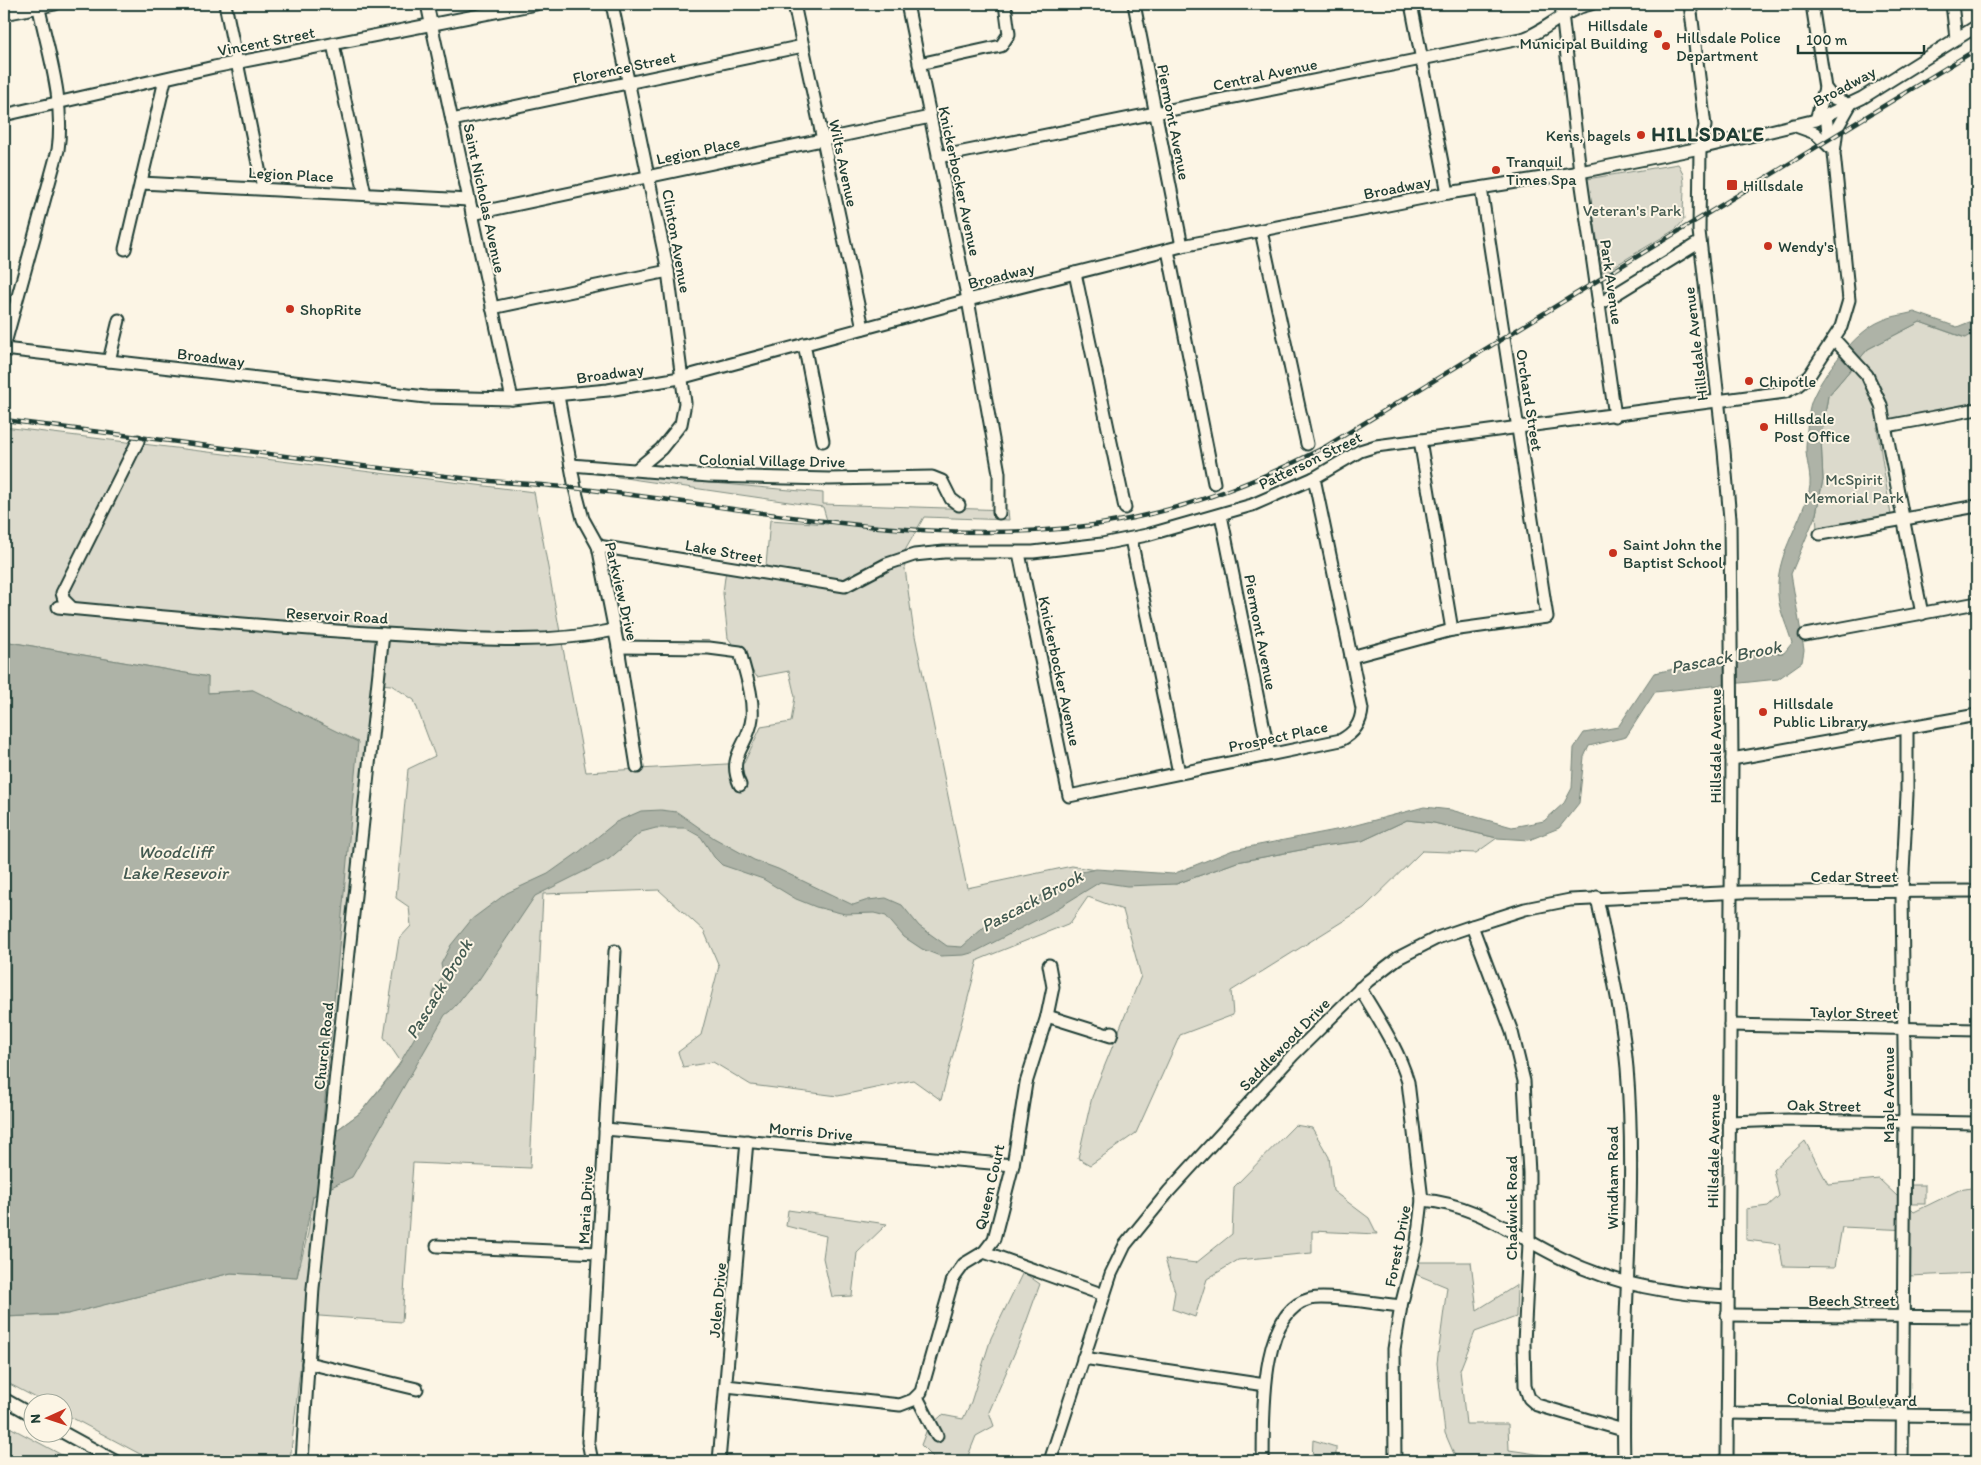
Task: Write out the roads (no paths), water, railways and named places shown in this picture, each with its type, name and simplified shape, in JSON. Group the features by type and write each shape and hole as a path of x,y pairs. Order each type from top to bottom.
{"street":[{"path":"4,14 39,5 55,4"},
{"path":"225,4 263,188"},
{"name":"Saint Nicholas Avenue","path":"428,4 512,399"},
{"name":"Vincent Street","path":"4,115 237,63 536,4"},
{"name":"Clinton Avenue","path":"612,4 668,271 680,378 685,404 680,424 661,449 637,470"},
{"name":"Wilts Avenue","path":"794,4 863,328"},
{"name":"Knickerbocker Avenue","path":"907,4 968,300 999,473 999,513"},
{"path":"919,64 1001,46 1007,40 1010,28 1005,4"},
{"name":"Piermont Avenue","path":"1134,4 1182,246"},
{"path":"1411,4 1448,193"},
{"name":"Central Avenue","path":"938,157 1525,38 1546,29 1562,9 1591,4"},
{"name":"Hillsdale Avenue","path":"1690,4 1705,126 1700,148 1700,242 1728,488 1732,650 1732,760 1727,1461"},
{"path":"1812,4 1825,88 1821,118 1832,150 1849,300 1841,327 1834,339 1860,365 1875,387 1887,426 1922,614"},
{"path":"1952,4 1956,38"},
{"path":"4,348 58,150 60,134 59,103 39,5"},
{"name":"Park Avenue","path":"1562,9 1580,172 1615,416"},
{"name":"Broadway","path":"4,348 396,394 472,399 512,399 608,390 680,378 968,300 1182,246 1448,193 1580,172 1700,148 1821,118 1850,104 1977,26"},
{"path":"334,44 365,194"},
{"name":"Florence Street","path":"452,120 803,46"},
{"path":"125,250 165,80"},
{"path":"1825,88 1833,98 1850,104 1837,128 1832,150"},
{"name":"Legion Place","path":"472,214 930,117"},
{"path":"1793,125 1814,132 1832,150"},
{"name":"Legion Place","path":"141,183 469,200"},
{"name":"Orchard Street","path":"1452,630 1547,617 1481,188"},
{"path":"1260,230 1307,444"},
{"path":"1598,305 1700,242"},
{"path":"1168,250 1214,483"},
{"path":"492,308 668,271"},
{"path":"1075,273 1125,508"},
{"path":"109,361 119,320"},
{"name":"Patterson Street","path":"845,586 887,564 914,555 944,552 1019,553 1068,549 1131,538 1221,515 1276,496 1314,478 1360,451 1420,440 1615,416 1785,392 1798,386 1809,376 1834,339"},
{"path":"804,344 823,441"},
{"name":"Parkview Drive","path":"558,396 583,519 598,546 618,648 637,768"},
{"path":"1887,426 1977,409"},
{"path":"1352,657 1452,630 1420,440"},
{"path":"72,608 64,600 62,592 138,441"},
{"name":"Colonial Village Drive","path":"571,465 718,476 829,479 932,477 942,482 951,499 959,505"},
{"name":"Prospect Place","path":"1069,796 1341,740 1355,730 1361,717 1362,709 1314,478"},
{"path":"1820,534 1977,506"},
{"name":"Piermont Avenue","path":"1221,515 1269,754"},
{"path":"1131,538 1179,773"},
{"name":"Lake Street","path":"598,546 845,586"},
{"name":"Knickerbocker Avenue","path":"1019,553 1069,796"},
{"path":"1806,635 1977,603"},
{"name":"Reservoir Road","path":"58,607 257,626 533,641 586,636 614,630"},
{"name":"Church Road","path":"302,1461 313,1288 383,634"},
{"path":"618,648 709,648 740,652 752,712 750,730 735,762 735,774 740,785"},
{"path":"1732,760 1977,715"},
{"name":"Maple Avenue","path":"1902,1461 1905,1122 1902,893 1907,794 1907,729"},
{"name":"Cedar Street","path":"1731,892 1902,893 1977,891"},
{"name":"Saddlewood Drive","path":"1050,1461 1104,1295 1120,1252 1146,1218 1293,1055 1360,988 1382,970 1415,948 1472,926 1546,904 1597,897 1731,892"},
{"name":"Windham Road","path":"1597,897 1627,1068 1628,1284 1623,1430 1624,1461"},
{"name":"Chadwick Road","path":"1472,926 1512,1032 1524,1081 1529,1173 1529,1242 1524,1343 1525,1386 1529,1398 1537,1405 1623,1430"},
{"name":"Maria Drive","path":"592,1461 588,1442 616,951"},
{"name":"Queen Court","path":"917,1397 924,1387 953,1279 964,1264 984,1252 994,1240 1013,1164 1026,1083 1047,1016 1053,987 1050,964"},
{"name":"Forest Drive","path":"1360,988 1396,1049 1408,1082 1422,1200 1417,1242 1401,1306 1394,1349 1395,1461"},
{"path":"1047,1016 1111,1036 1112,1032"},
{"name":"Taylor Street","path":"1730,1025 1977,1030"},
{"name":"Oak Street","path":"1729,1122 1788,1120 1977,1123"},
{"name":"Morris Drive","path":"605,1129 1013,1164"},
{"name":"Jolen Drive","path":"719,1461 747,1142"},
{"path":"1422,1200 1441,1201 1469,1209 1567,1262 1628,1284 1666,1292 1727,1296"},
{"path":"437,1246 598,1253"},
{"path":"984,1252 1104,1295"},
{"path":"1263,1461 1264,1384 1279,1325 1285,1316 1300,1303 1319,1298 1401,1306"},
{"name":"Beech Street","path":"1727,1315 1977,1317"},
{"path":"1083,1358 1264,1384"},
{"path":"308,1363 417,1389"},
{"path":"726,1386 900,1405 907,1404 917,1397 937,1436"},
{"path":"4,1399 22,1409"},
{"name":"Colonial Boulevard","path":"1727,1413 1977,1416"},
{"path":"72,1437 115,1461"}],"water":[{"name":"Woodcliff Lake Resevoir","path":"1914,312 1957,327 1977,319 1977,331 1966,338 1920,322 1868,349 1828,396 1821,438 1823,480 1816,514 1791,574 1804,650 1802,662 1778,679 1655,692 1626,737 1589,746 1584,757 1579,803 1559,828 1529,840 1497,838 1434,823 1407,820 1362,841 1322,846 1237,862 1176,884 1127,886 1100,882 1050,913 975,952 964,955 940,956 922,949 904,937 886,916 874,913 845,914 816,907 796,899 763,879 722,865 714,857 701,837 685,828 656,828 641,832 609,859 535,896 478,981 468,989 455,1007 445,1015 352,1177 313,1196 297,1277 231,1273 68,1314 4,1317 4,641 208,677 208,693 253,690 358,742 322,1131 333,1133 360,1113 397,1068 432,1007 433,994 443,975 441,964 451,945 472,919 507,893 548,874 616,822 641,811 661,810 677,812 714,838 754,860 778,869 853,905 868,900 886,898 902,905 919,926 947,946 962,947 993,919 1041,896 1077,873 1096,869 1173,874 1233,850 1341,829 1424,807 1451,810 1512,827 1544,821 1564,803 1572,788 1574,748 1584,733 1618,727 1654,673 1740,656 1784,653 1792,643 1780,607 1778,581 1784,555 1805,504 1810,486 1806,446 1810,405 1823,379 1841,355 1861,334 1885,319"}],"railway":[{"path":"4,420 414,472 635,495 821,521 883,527 1007,532 1103,524 1169,509 1233,488 1264,476 1325,447 1977,49"}],"place":[{"name":"Hillsdale Municipal Building","path":"1658,34"},
{"name":"Hillsdale Police Department","path":"1666,46"},
{"name":"Kens, bagels","path":"1641,135"},
{"name":"Tranquil Times Spa","path":"1496,170"},
{"name":"Hillsdale","path":"1732,185"},
{"name":"Wendy's","path":"1768,246"},
{"name":"ShopRite","path":"290,309"},
{"name":"Chipotle","path":"1749,381"},
{"name":"Hillsdale Post Office","path":"1764,427"},
{"name":"Saint John the Baptist School","path":"1613,553"},
{"name":"Hillsdale Public Library","path":"1763,712"}],"district":[{"name":"HILLSDALE","path":"1708,134"}],"park label":[{"name":"Veteran's Park","path":"1632,210"},
{"name":"McSpirit Memorial Park","path":"1854,488"}],"water label":[{"name":"Pascack Brook","path":"1726,657"},
{"name":"Pascack Brook","path":"1032,901"},
{"name":"Pascack Brook","path":"439,989"}]}
